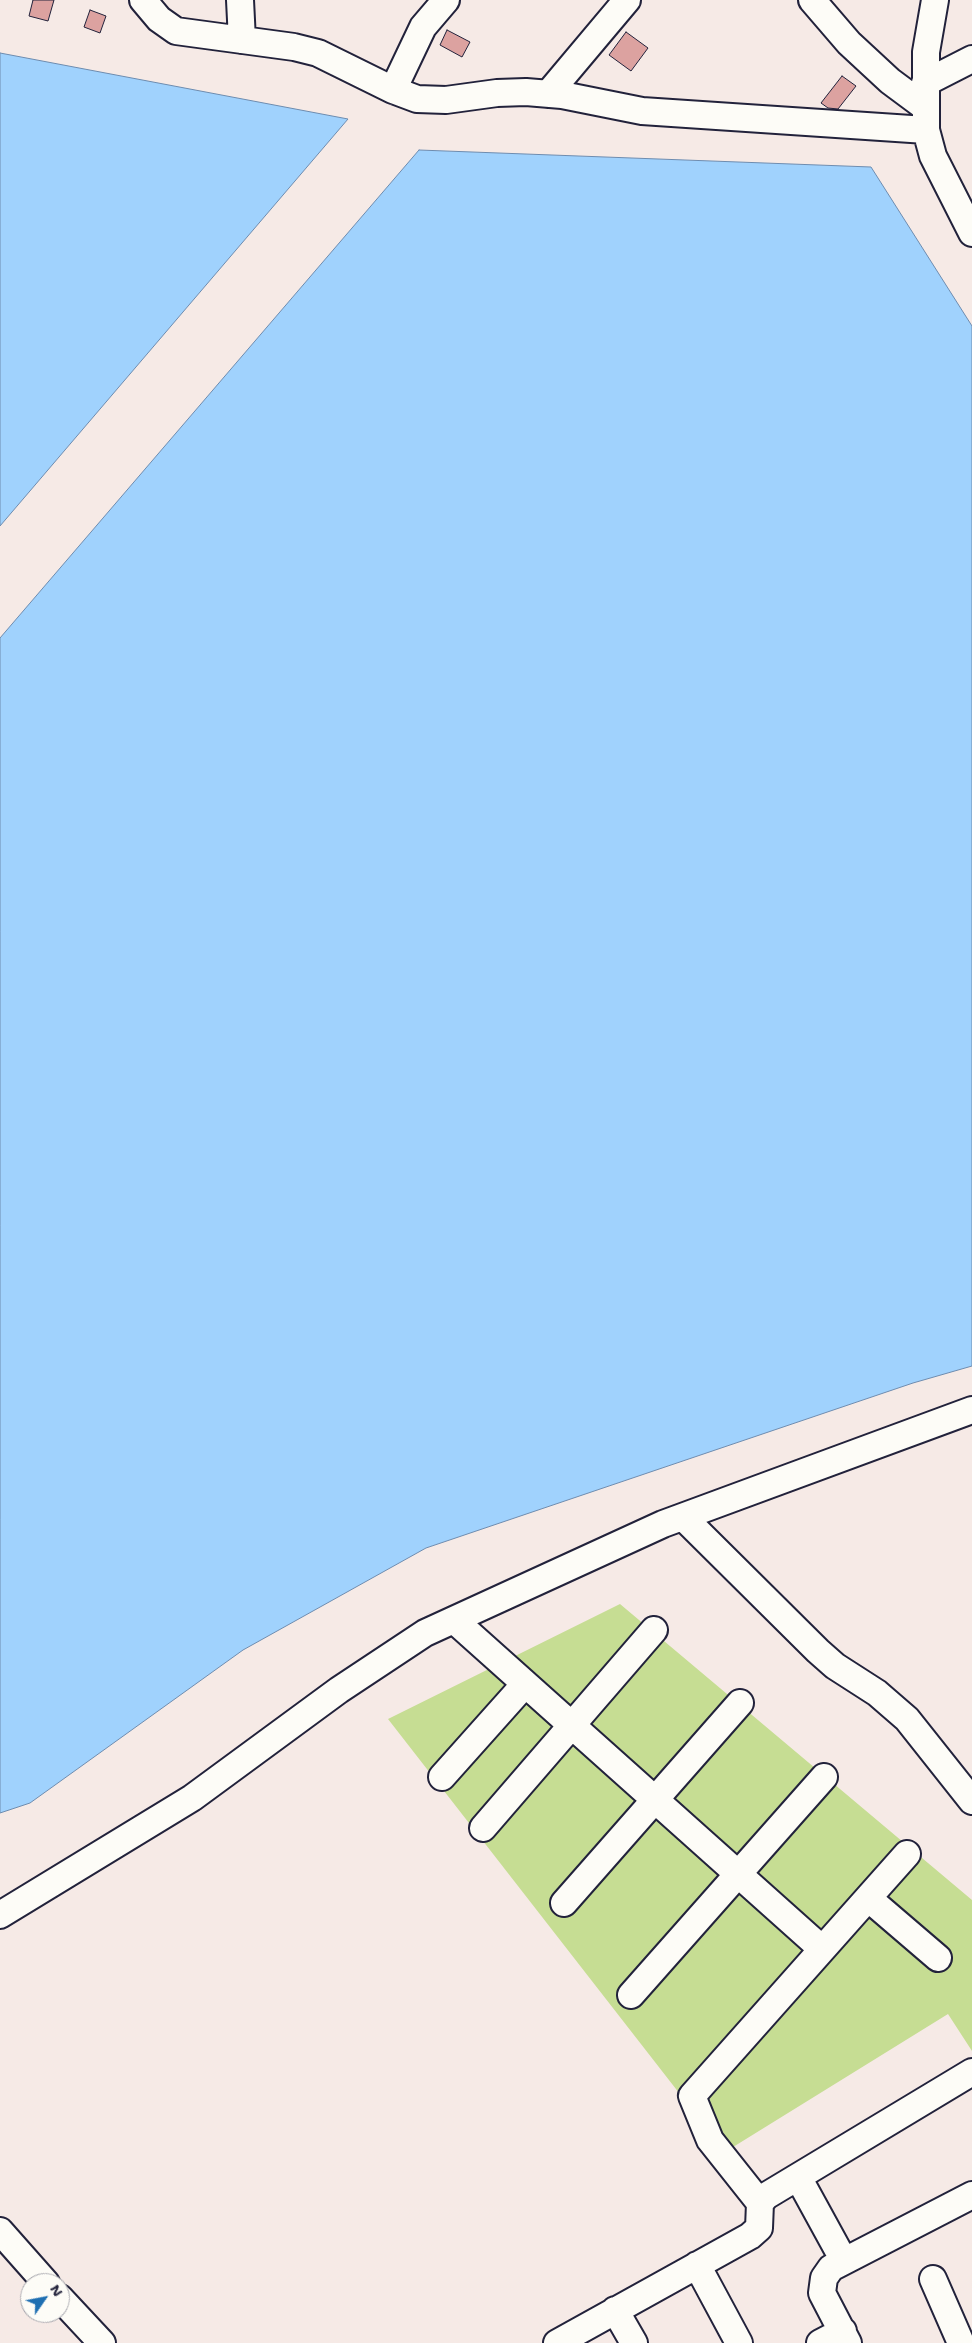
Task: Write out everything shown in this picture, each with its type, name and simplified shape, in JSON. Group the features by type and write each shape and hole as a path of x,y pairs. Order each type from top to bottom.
{"street":[{"path":"143,0 159,19 176,31 294,47 318,53 393,90 417,99 446,100 497,93 548,94 642,111 925,107 972,59"},
{"path":"240,0 242,40"},
{"path":"393,90 423,27 446,0"},
{"path":"548,94 627,0"},
{"path":"812,0 856,50 890,81 925,107"},
{"path":"935,0 926,52 925,107 933,156 972,233"},
{"path":"0,1915 192,1798 339,1690 425,1634 663,1524 972,1410"},
{"path":"683,1517 818,1651 841,1670 878,1694 907,1719 972,1801"},
{"path":"454,1620 822,1949"},
{"path":"483,1828 654,1630"},
{"path":"442,1777 525,1684"},
{"path":"564,1903 740,1703"},
{"path":"631,1995 824,1777"},
{"path":"760,2203 710,2140 692,2096 907,1854"},
{"path":"868,1898 938,1958"},
{"path":"557,2343 750,2236 759,2228 760,2203 766,2196 972,2072"},
{"path":"798,2177 844,2262"},
{"path":"820,2343 846,2337 822,2293 824,2278 831,2268 972,2195"},
{"path":"0,2231 37,2273"},
{"path":"697,2265 739,2343"},
{"path":"933,2279 961,2343"},
{"path":"70,2309 102,2343"},
{"path":"615,2310 634,2343"}],"green space":[{"path":"620,1604 972,1900 972,2051 948,2014 725,2152 388,1719"}],"water":[{"path":"0,53 348,119 0,526"},
{"path":"419,150 871,167 972,326 972,1366 913,1383 426,1548 243,1650 30,1803 0,1813 0,638"}],"building":[{"path":"33,0 54,0 48,21 29,16"},
{"path":"90,10 106,16 100,33 84,27"},
{"path":"447,30 470,42 462,57 440,45"},
{"path":"626,32 648,48 631,71 609,55"},
{"path":"842,76 856,86 838,109 828,108 821,103"}]}
